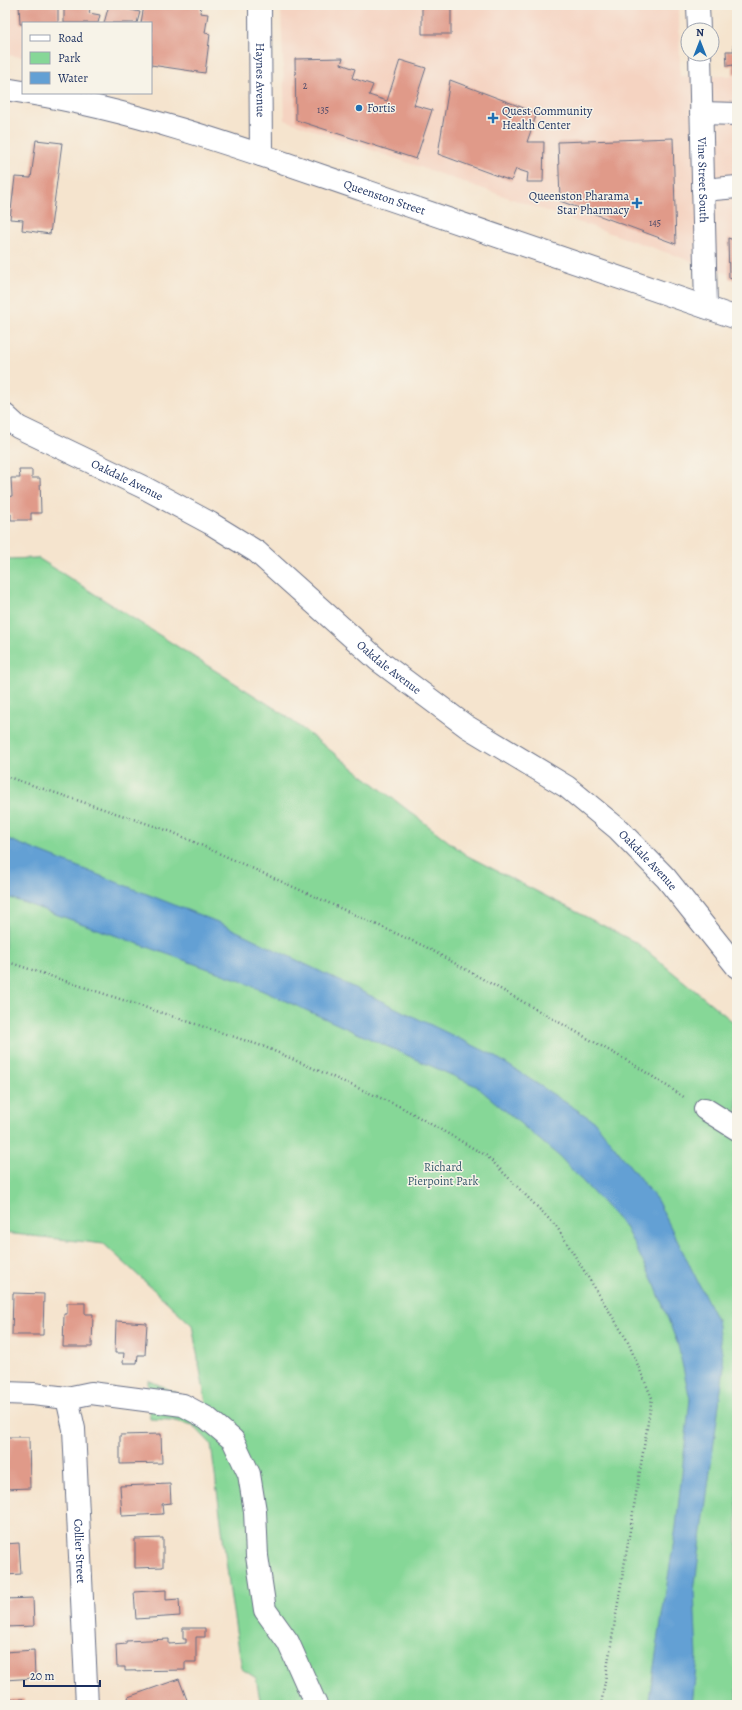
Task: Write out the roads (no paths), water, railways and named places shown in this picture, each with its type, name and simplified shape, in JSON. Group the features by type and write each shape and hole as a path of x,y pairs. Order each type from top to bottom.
{"street":[{"name":"Haynes Avenue","path":"260,5 262,155"},
{"path":"698,5 699,22"},
{"name":"Vine Street South","path":"700,62 706,307"},
{"path":"5,89 22,92"},
{"name":"Queenston Street","path":"33,94 81,103 174,127 262,155 737,318"},
{"path":"701,112 737,114"},
{"path":"703,190 737,187"},
{"name":"Oakdale Avenue","path":"5,415 18,426 145,488 210,523 256,552 379,661 466,726 566,788 618,829 666,878 737,966"},
{"path":"705,1110 737,1129"},
{"path":"5,1393 33,1394 66,1398 91,1393 184,1405 207,1418 233,1440 249,1474 255,1511 257,1556 265,1610 288,1642 316,1705"},
{"name":"Collier Street","path":"66,1398 74,1429 87,1705"}],"water":[{"path":"5,838 220,923 493,1055 594,1121 657,1200 717,1320 724,1367 694,1591 697,1658 692,1705 648,1705 676,1527 690,1399 678,1345 655,1285 625,1227 560,1157 476,1086 234,978 5,896"}],"place":[{"name":"Fortis","path":"359,108"},
{"name":"Quest Community Health Center","path":"493,118"},
{"name":"Queenston Pharama Star Pharmacy","path":"637,203"}],"park label":[{"name":"Richard Pierpoint Park","path":"443,1174"}]}
